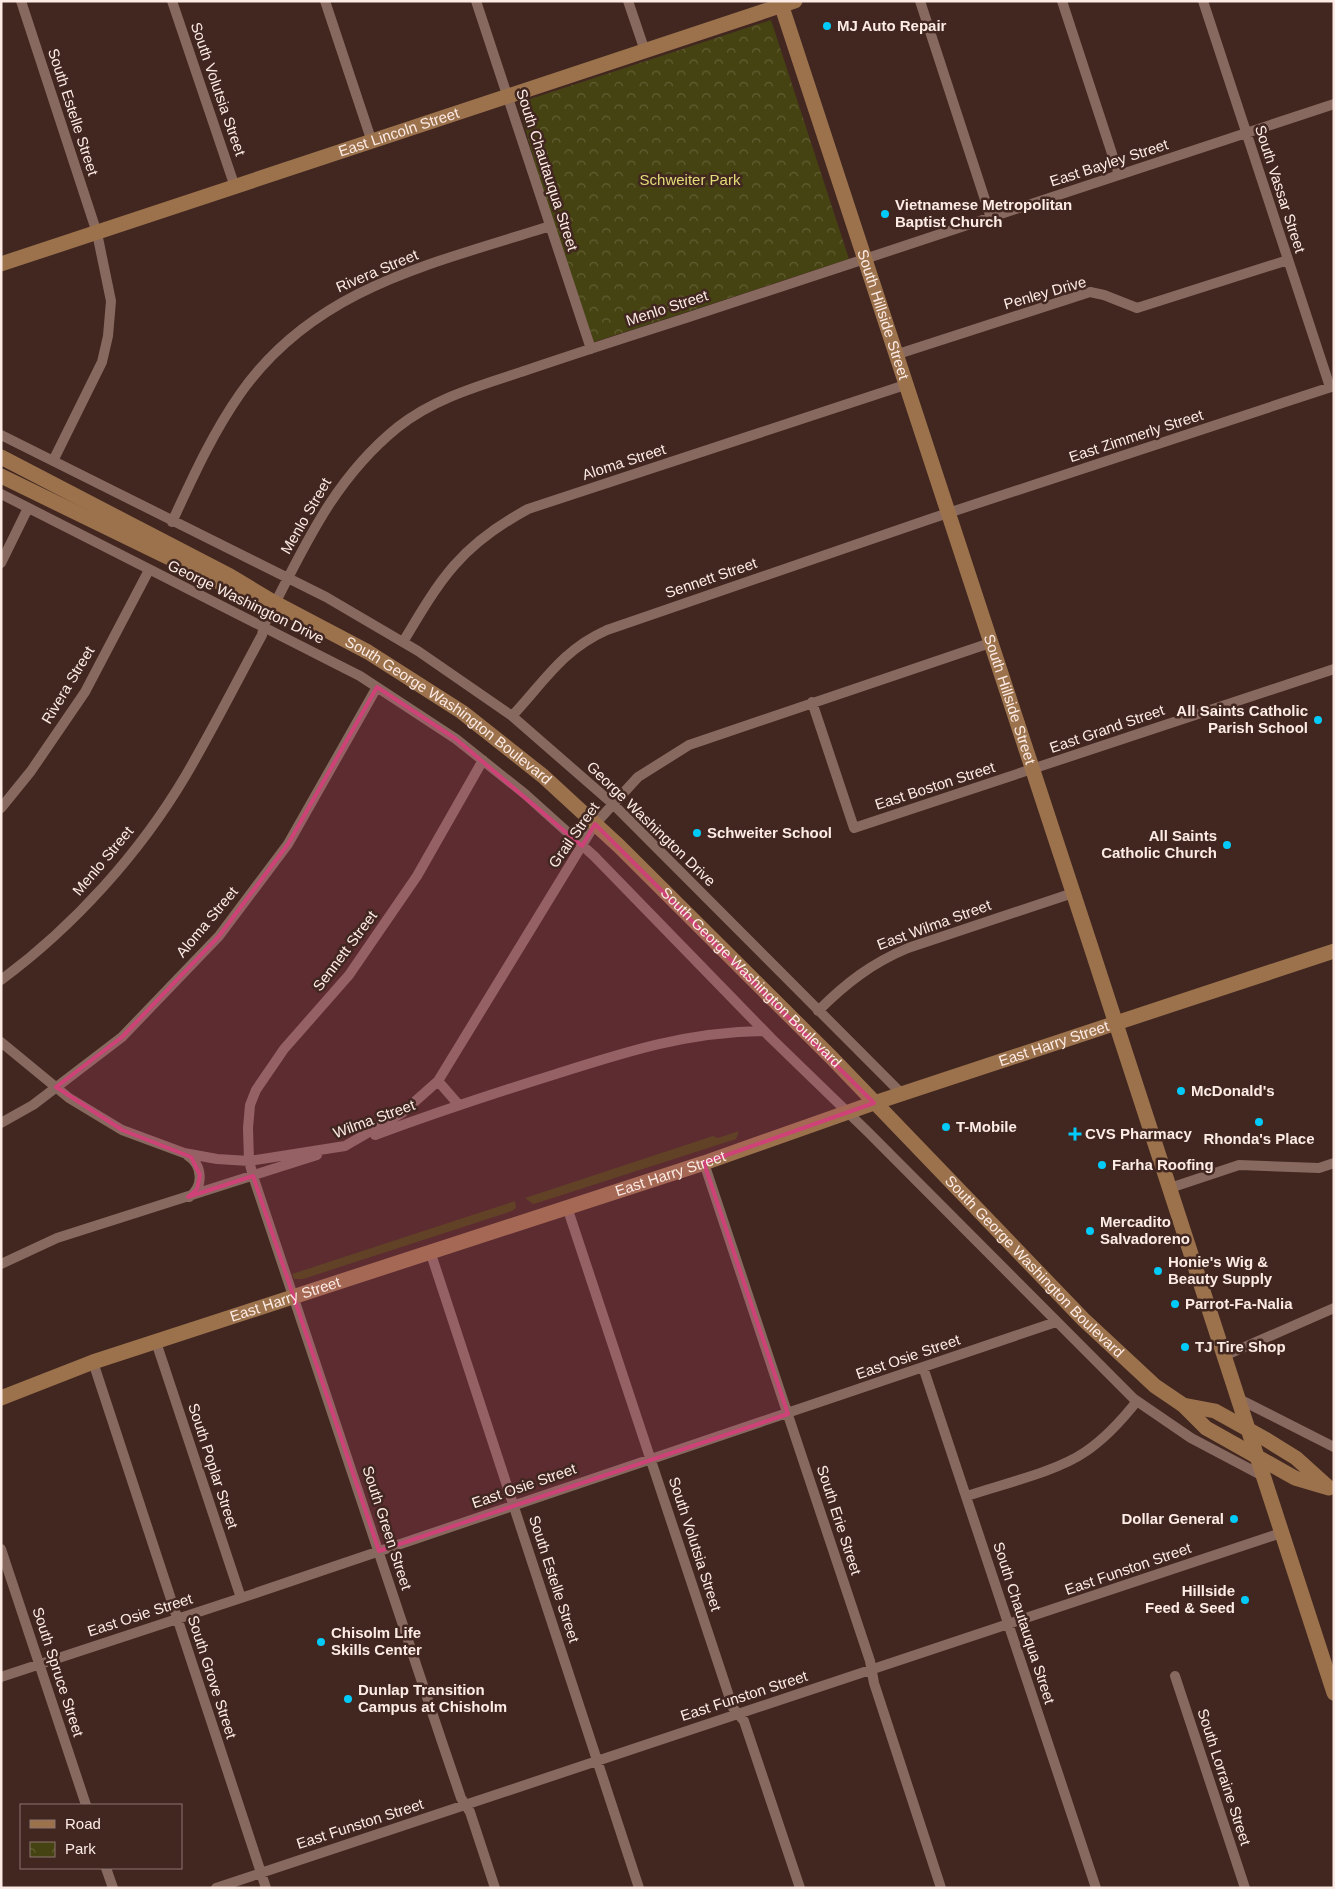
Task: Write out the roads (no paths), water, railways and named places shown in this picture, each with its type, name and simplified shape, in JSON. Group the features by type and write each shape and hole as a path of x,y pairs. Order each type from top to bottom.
{"main road":[{"name":"East Lincoln Street","path":"1,264 785,3"},
{"name":"South Hillside Street","path":"785,3 864,260 1282,1533"},
{"name":"South George Washington Boulevard","path":"1,457 230,576 275,603 368,652 462,712 543,776 595,824 832,1058 1083,1319 1155,1386 1182,1405 1206,1428 1295,1478 1331,1490"},
{"name":"South George Washington Boulevard","path":"1,476 223,584 275,603"},
{"name":"East Harry Street","path":"3,1396 93,1362 704,1163 874,1103 1334,951"},
{"name":"South George Washington Boulevard","path":"1182,1405 1215,1411 1247,1429 1296,1458 1331,1490"},
{"path":"1282,1533 1334,1693"}],"street":[{"name":"South Estelle Street","path":"21,1 97,233 110,287 111,316 102,362 53,461"},
{"name":"South Volutsia Street","path":"172,1 235,187"},
{"path":"325,1 372,142"},
{"name":"South Chautauqua Street","path":"476,1 591,349"},
{"path":"628,1 645,51"},
{"path":"920,1 991,218"},
{"path":"1062,1 1119,175"},
{"name":"South Vassar Street","path":"1203,1 1288,260 1332,386"},
{"name":"East Bayley Street","path":"864,260 1334,104"},
{"name":"Rivera Street","path":"172,522 212,440 239,395 273,354 307,324 366,289 403,274 550,226"},
{"name":"Menlo Street","path":"1,980 80,912 140,843 186,776 262,635 264,626 275,603 324,510 345,480 377,445 400,426 424,410 453,395 864,260"},
{"name":"Penley Drive","path":"896,355 1090,292 1104,295 1137,308 1288,260"},
{"name":"Aloma Street","path":"404,642 437,585 460,557 505,522 528,509 905,385"},
{"name":"East Zimmerly Street","path":"947,513 1332,386"},
{"name":"George Washington Drive","path":"1,435 172,522 326,597 404,642 512,716 614,804 902,1094"},
{"name":"George Washington Drive","path":"1,494 149,570 264,626 376,687 456,739 483,760 582,846 692,954 764,1031 848,1112 1137,1401 1191,1438 1263,1476"},
{"path":"1,563 28,508"},
{"name":"Sennett Street","path":"512,716 560,661 587,639 687,601 947,513"},
{"name":"Rivera Street","path":"1,808 32,771 85,692 149,570"},
{"name":"Grail Street","path":"344,1146 402,1114 438,1081 595,824 638,777 689,745 990,643"},
{"name":"East Grand Street","path":"1032,770 1334,669"},
{"name":"Aloma Street","path":"1,1123 33,1105 122,1037 219,936 288,844 376,687"},
{"name":"East Boston Street","path":"812,702 854,828 1032,770"},
{"name":"Sennett Street","path":"253,1176 249,1161 250,1105 268,1070 349,975 417,876 483,760"},
{"name":"East Wilma Street","path":"818,1011 843,986 881,959 908,948 1073,893"},
{"name":"Wilma Street","path":"1,1264 58,1238 344,1146 458,1104 657,1043 718,1033 764,1031"},
{"path":"1,1042 69,1098 122,1130 184,1154 217,1160 249,1161 344,1146"},
{"path":"438,1081 458,1104"},
{"path":"184,1154 195,1162 200,1175 197,1188 188,1197"},
{"name":"South Erie Street","path":"704,1163 788,1414 941,1888"},
{"path":"1170,1188 1239,1165 1319,1168 1334,1163"},
{"name":"South Green Street","path":"253,1176 444,1750 465,1805 470,1812 495,1888"},
{"name":"South Volutsia Street","path":"567,1207 733,1708 744,1720 800,1888"},
{"name":"South Estelle Street","path":"430,1251 639,1888"},
{"path":"1224,1356 1334,1308"},
{"name":"East Osie Street","path":"1,1677 788,1414 1056,1322"},
{"name":"South Poplar Street","path":"156,1342 241,1598"},
{"name":"South Grove Street","path":"93,1362 266,1888"},
{"name":"South Chautauqua Street","path":"923,1367 1096,1888"},
{"path":"1237,1398 1334,1447"},
{"path":"967,1496 1049,1468 1084,1452 1119,1424 1137,1401"},
{"name":"East Funston Street","path":"216,1888 1282,1533"},
{"name":"South Spruce Street","path":"1,1549 86,1804"},
{"name":"South Lorraine Street","path":"1175,1676 1245,1888"},
{"path":"106,1869 113,1888"}],"place":[{"name":"MJ Auto Repair","path":"827,26"},
{"name":"Vietnamese Metropolitan Baptist Church","path":"885,214"},
{"name":"All Saints Catholic Parish School","path":"1318,720"},
{"name":"Schweiter School","path":"697,833"},
{"name":"All Saints Catholic Church","path":"1227,845"},
{"name":"McDonald's","path":"1181,1091"},
{"name":"Rhonda's Place","path":"1259,1122"},
{"name":"T-Mobile","path":"946,1127"},
{"name":"CVS Pharmacy","path":"1075,1134"},
{"name":"Farha Roofing","path":"1102,1165"},
{"name":"Mercadito Salvadoreno","path":"1090,1231"},
{"name":"Honie's Wig & Beauty Supply","path":"1158,1271"},
{"name":"Parrot-Fa-Nalia","path":"1175,1304"},
{"name":"TJ Tire Shop","path":"1185,1347"},
{"name":"Dollar General","path":"1234,1519"},
{"name":"Hillside Feed & Seed","path":"1245,1600"},
{"name":"Chisolm Life Skills Center","path":"321,1642"},
{"name":"Dunlap Transition Campus at Chisholm","path":"348,1699"}],"park label":[{"name":"Schweiter Park","path":"690,180"}]}
